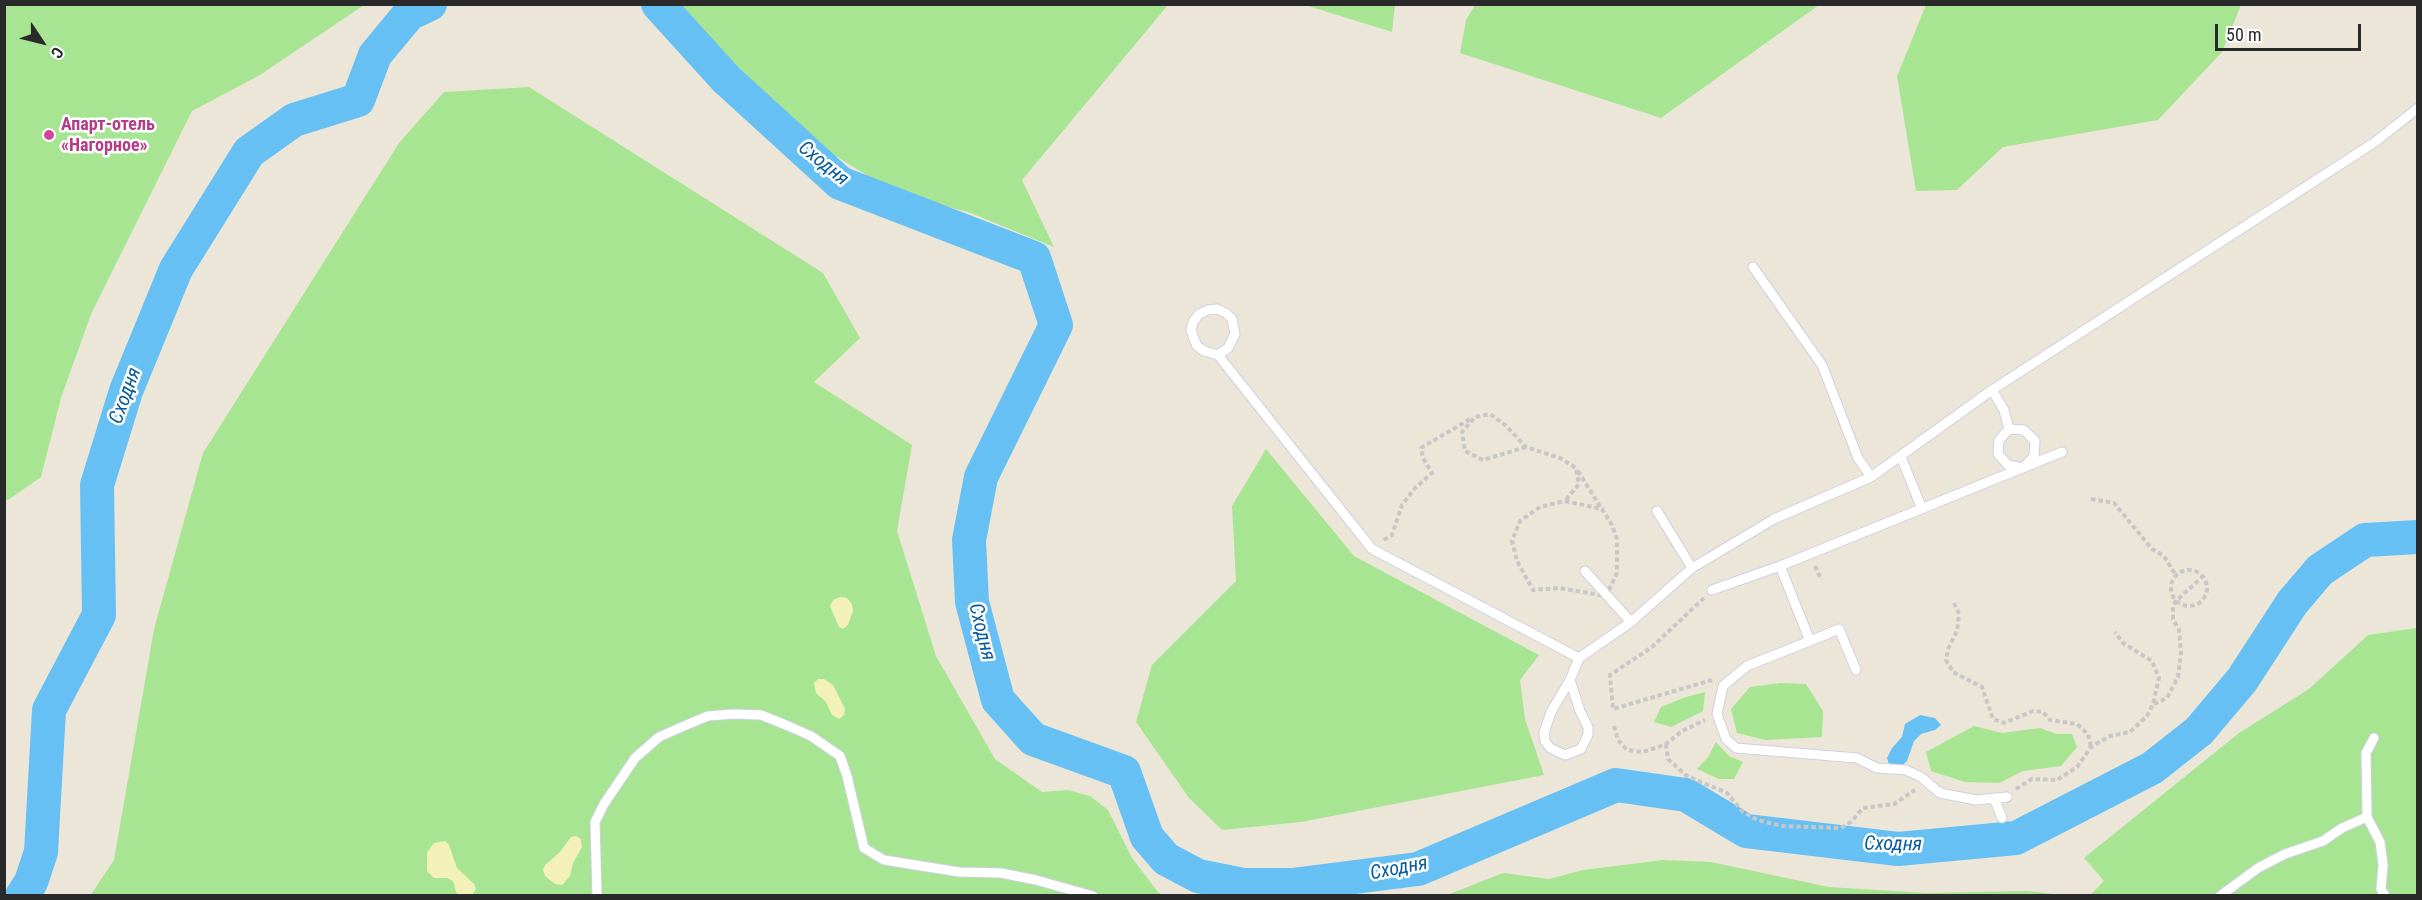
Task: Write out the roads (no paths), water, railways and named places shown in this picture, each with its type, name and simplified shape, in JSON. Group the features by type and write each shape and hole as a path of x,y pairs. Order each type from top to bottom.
{"lane":[{"path":"1570,680 1588,728 1588,735 1581,749 1565,755 1550,748 1545,741 1544,733 1551,712 1570,680 1579,658 1631,622 1692,568 1774,519 1871,477 1992,390 2375,142 2418,108"},
{"path":"1753,267 1822,365 1858,458 1871,477"},
{"path":"1218,355 1233,341 1235,326 1226,313 1217,309 1208,310 1199,314 1193,322 1191,331 1197,346 1204,351 1218,355 1372,549 1579,658"},
{"path":"1992,390 2004,410 2009,429"},
{"path":"2009,429 1999,440 1998,454 2008,465 2024,468"},
{"path":"2009,429 2024,430 2031,434 2034,441 2036,449 2034,456 2024,468"},
{"path":"1712,590 1780,566 2062,452"},
{"path":"1900,457 1922,509"},
{"path":"1657,511 1692,568"},
{"path":"1780,566 1810,641"},
{"path":"1585,571 1631,622"},
{"path":"1856,670 1839,629 1747,666 1723,686 1717,714 1726,739 1736,748 1857,758 1877,768 1906,770 1921,777 1940,793 1976,800 2007,797"},
{"path":"597,896 595,822 604,804 635,758 658,737 708,716 734,714 761,716 786,725 811,736 840,756 864,848 884,860 959,872 1001,873 1093,896"},
{"path":"2374,738 2366,753 2367,817 2380,842 2383,865 2381,889 2385,896"},
{"path":"1994,798 2002,818"},
{"path":"2220,896 2258,868 2285,854 2323,841 2342,828 2367,817"}],"water":[{"path":"1920,715 1935,718 1941,725 1935,730 1921,734 1914,741 1907,761 1899,768 1890,767 1887,758 1902,737 1905,724"}],"waterway":[{"name":"Сходня","path":"22,896 31,882 41,852 49,710 99,615 97,485 126,391 176,269 249,152 294,120 358,100 375,55 409,14 430,4"},
{"name":"Сходня","path":"658,4 726,79 840,183 1034,258 1056,325 981,477 969,540 972,602 998,700 1033,739 1124,772 1147,837 1166,859 1198,876 1243,885 1292,885 1418,869 1616,785 1686,795 1746,831 1898,849 2016,838 2152,768 2199,731 2242,680 2292,603 2320,570 2365,540 2418,537"}],"place":[{"name":"Апарт-отель «Нагорное»","path":"49,135"}]}
